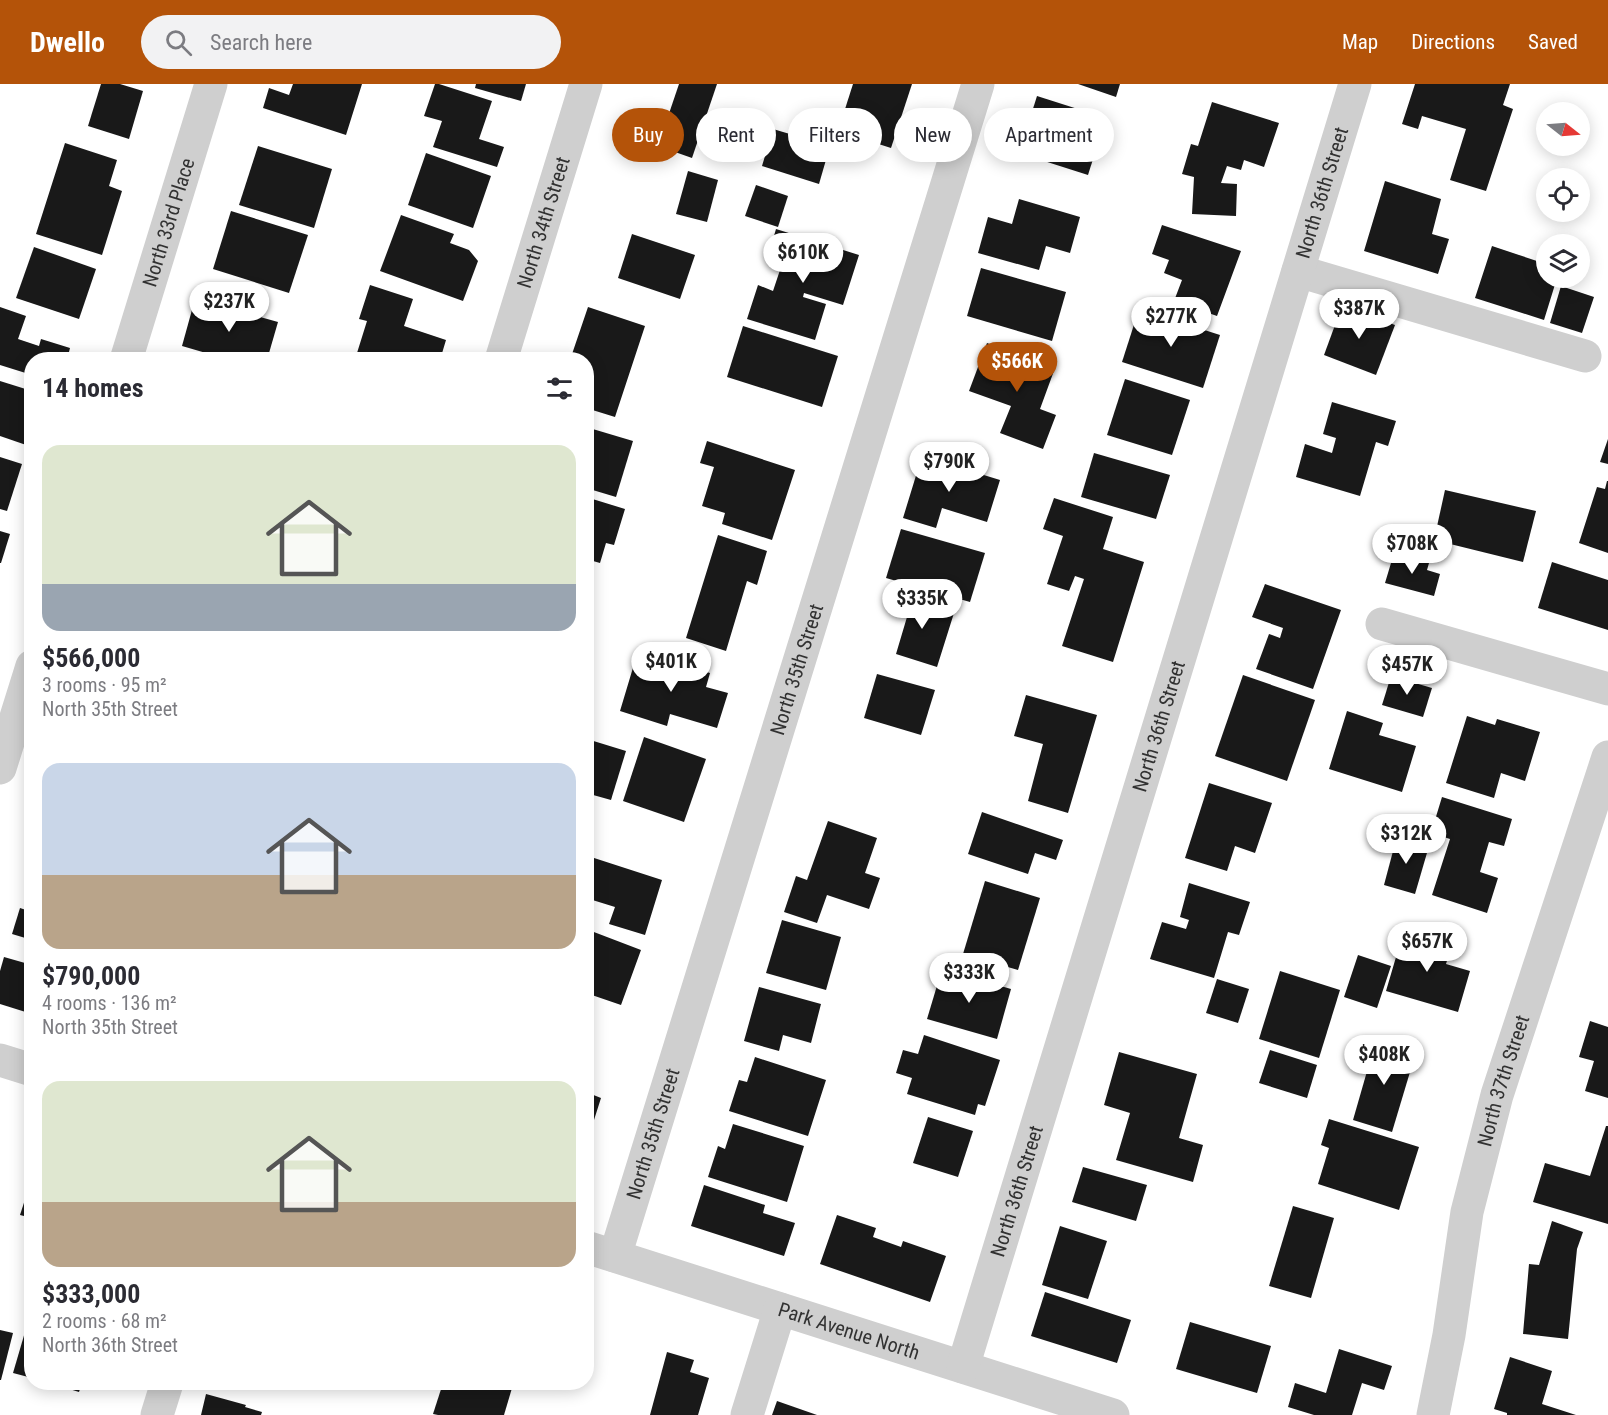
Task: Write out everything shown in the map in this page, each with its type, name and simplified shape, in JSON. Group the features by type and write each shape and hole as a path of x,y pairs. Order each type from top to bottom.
{"street":[{"name":"North 33rd Place","path":"128,352 211,84"},
{"name":"North 34th Street","path":"503,352 586,84"},
{"name":"North 35th Street","path":"601,1252 978,84"},
{"name":"North 36th Street","path":"963,1367 1355,84"},
{"path":"1298,271 1585,356"},
{"path":"1382,624 1608,689"},
{"path":"0,768 24,692"},
{"name":"North 37th Street","path":"1433,1415 1449,1335 1467,1212 1497,1095 1608,757"},
{"path":"0,1060 24,1068"},
{"name":"Park Avenue North","path":"601,1252 1105,1414"},
{"path":"747,1415 780,1309"},
{"path":"157,1415 165,1390"}],"building":[{"path":"101,84 120,84 143,91 129,139 88,126"},
{"path":"293,84 362,84 346,135 263,108 269,88 289,95"},
{"path":"435,84 492,101 479,139 504,147 497,167 433,147 442,121 424,116"},
{"path":"476,84 526,84 521,101 475,88"},
{"path":"679,84 717,84 709,108 696,108 696,146 692,158 684,155 684,108 671,108"},
{"path":"853,84 912,84 904,108 894,108 894,139 891,148 882,145 882,108 845,108"},
{"path":"1078,84 1120,84 1116,97"},
{"path":"1415,84 1510,84 1503,105 1513,109 1486,191 1450,180 1466,129 1422,116 1418,129 1402,124"},
{"path":"1037,96 1075,108 1033,108"},
{"path":"1212,102 1279,123 1264,167 1244,160 1241,170 1227,166 1221,183 1237,184 1236,216 1192,214 1194,177 1182,174 1191,144 1198,146"},
{"path":"776,130 788,133 788,162 825,162 819,184 762,166 763,162 776,162"},
{"path":"65,143 117,160 109,186 122,191 102,255 36,234"},
{"path":"258,146 332,169 314,228 239,205"},
{"path":"426,153 491,176 473,228 408,205"},
{"path":"1047,162 1092,162 1088,175"},
{"path":"688,171 718,180 707,222 676,214"},
{"path":"1385,181 1441,199 1432,234 1449,239 1438,274 1364,251"},
{"path":"756,185 788,196 778,227 745,216"},
{"path":"1019,199 1080,217 1070,253 1046,246 1039,270 978,253 988,217 1012,224"},
{"path":"231,211 308,235 289,293 213,269"},
{"path":"401,215 454,234 450,243 469,250 478,261 463,301 380,271"},
{"path":"1162,225 1241,251 1217,316 1174,301 1182,280 1164,273 1169,260 1152,254"},
{"path":"776,229 859,255 843,305 804,293 803,297 826,304 815,340 747,319 758,285 773,291 783,261 768,256"},
{"path":"632,234 695,255 680,299 618,278"},
{"path":"1492,246 1536,261 1536,288 1554,288 1544,320 1475,298"},
{"path":"34,247 96,269 79,319 16,298"},
{"path":"981,268 1066,292 1052,341 967,316"},
{"path":"370,285 413,299 404,326 446,340 442,352 357,352 367,321 359,319"},
{"path":"1560,288 1594,297 1582,333 1550,323"},
{"path":"195,299 278,322 269,352 203,352 182,346"},
{"path":"1342,306 1395,325 1376,375 1324,355"},
{"path":"0,307 26,316 18,339 39,346 41,339 70,348 69,352 24,352 24,372 0,365"},
{"path":"588,307 645,326 615,417 594,410 594,352 573,352"},
{"path":"1139,309 1220,335 1203,388 1122,362"},
{"path":"743,326 838,356 822,407 727,377"},
{"path":"987,343 1055,368 1040,409 1056,415 1043,449 1000,433 1011,406 969,391"},
{"path":"1125,379 1190,400 1172,455 1107,435"},
{"path":"0,381 24,388 24,444 0,436"},
{"path":"1332,402 1396,421 1388,446 1376,442 1360,496 1296,477 1305,444 1332,453 1336,438 1323,434"},
{"path":"594,429 633,441 616,497 594,490"},
{"path":"1608,439 1608,464 1600,462"},
{"path":"707,441 795,470 772,540 722,524 725,513 702,506 714,467 700,463"},
{"path":"1094,453 1170,475 1156,519 1081,497"},
{"path":"922,456 1000,480 987,522 942,508 936,528 903,518"},
{"path":"0,457 22,464 7,511 0,509"},
{"path":"1607,481 1608,553 1579,543 1597,487 1605,489"},
{"path":"1445,490 1536,511 1523,562 1434,540"},
{"path":"1054,498 1113,517 1103,549 1144,562 1113,662 1062,646 1084,579 1075,576 1069,591 1047,584 1063,536 1043,529"},
{"path":"594,499 625,509 614,545 606,543 600,563 594,561"},
{"path":"901,529 985,553 970,602 886,578"},
{"path":"0,531 10,534 1,563 0,563"},
{"path":"718,535 767,551 757,585 747,581 726,651 686,638"},
{"path":"1394,553 1429,563 1427,570 1440,574 1434,596 1385,583"},
{"path":"1552,562 1608,580 1608,630 1538,608"},
{"path":"1265,584 1341,610 1313,689 1256,669 1269,634 1280,638 1283,628 1252,617"},
{"path":"898,594 954,613 937,667 896,654 907,617 892,613"},
{"path":"638,651 710,673 706,687 728,693 717,728 670,714 667,726 620,711"},
{"path":"877,674 935,690 921,735 864,718"},
{"path":"1243,675 1315,700 1287,781 1215,756"},
{"path":"1391,676 1432,688 1423,717 1382,705"},
{"path":"1026,695 1097,715 1068,813 1028,801 1043,744 1014,736"},
{"path":"1347,711 1383,723 1379,735 1416,746 1402,792 1329,769"},
{"path":"1467,716 1495,725 1497,719 1540,732 1525,781 1501,773 1494,798 1446,783"},
{"path":"644,737 706,759 684,822 623,801"},
{"path":"594,741 626,751 611,800 594,795"},
{"path":"1209,783 1272,803 1255,853 1235,846 1227,871 1185,858"},
{"path":"1442,797 1512,819 1504,846 1489,842 1480,872 1498,878 1487,913 1432,895 1450,839 1431,833"},
{"path":"982,812 1063,840 1056,860 1035,853 1028,874 968,854"},
{"path":"828,821 877,838 865,873 880,878 869,909 827,895 817,923 784,912 796,876 807,880"},
{"path":"1397,836 1429,846 1415,894 1384,885"},
{"path":"594,858 662,880 645,935 609,924 615,907 594,900"},
{"path":"985,881 1040,898 1018,970 963,954"},
{"path":"1189,883 1250,902 1239,935 1228,932 1214,978 1150,959 1162,922 1186,929 1189,920 1180,917"},
{"path":"20,908 24,909 24,938 12,934"},
{"path":"782,920 841,937 826,990 766,973"},
{"path":"1404,930 1452,944 1446,964 1470,971 1458,1012 1386,991"},
{"path":"594,932 641,950 621,1005 594,996"},
{"path":"1358,955 1391,966 1377,1008 1344,997"},
{"path":"4,957 24,963 24,1012 0,1004 0,971"},
{"path":"942,969 1011,989 997,1039 927,1019"},
{"path":"1280,971 1340,990 1319,1058 1259,1039"},
{"path":"1217,979 1249,989 1238,1023 1206,1013"},
{"path":"759,987 821,1004 811,1043 783,1035 779,1051 744,1041"},
{"path":"1590,1021 1608,1027 1608,1098 1585,1091 1594,1061 1579,1057"},
{"path":"924,1035 1000,1060 985,1106 978,1104 975,1115 907,1094 912,1078 896,1073 903,1050 918,1054"},
{"path":"1376,1040 1416,1052 1392,1132 1353,1120"},
{"path":"1270,1050 1317,1065 1307,1098 1259,1083"},
{"path":"1119,1052 1197,1074 1179,1138 1203,1145 1193,1182 1116,1160 1130,1113 1104,1105"},
{"path":"755,1057 826,1080 808,1136 729,1111 739,1080 747,1082"},
{"path":"594,1095 601,1098 594,1120"},
{"path":"928,1117 973,1131 958,1177 913,1163"},
{"path":"1329,1119 1419,1147 1399,1210 1318,1184 1329,1148 1321,1145"},
{"path":"733,1124 804,1146 787,1202 708,1177 718,1146 725,1149"},
{"path":"1606,1126 1608,1126 1608,1224 1533,1202 1545,1163 1590,1176"},
{"path":"1083,1167 1147,1185 1136,1221 1072,1202"},
{"path":"704,1185 765,1205 763,1213 795,1223 784,1256 691,1226"},
{"path":"24,1203 24,1216 20,1215"},
{"path":"1293,1206 1334,1218 1311,1298 1269,1286"},
{"path":"837,1215 876,1228 873,1237 901,1247 903,1241 946,1256 930,1302 820,1264"},
{"path":"1552,1221 1583,1232 1577,1249 1568,1339 1523,1334 1529,1264 1539,1265"},
{"path":"1060,1226 1107,1241 1088,1299 1042,1285"},
{"path":"1045,1292 1131,1320 1117,1363 1031,1336"},
{"path":"1190,1322 1271,1346 1257,1393 1176,1369"},
{"path":"0,1330 13,1333 1,1380 0,1380"},
{"path":"24,1335 24,1376 13,1373"},
{"path":"1339,1349 1392,1366 1384,1390 1362,1383 1352,1415 1314,1415 1288,1407 1295,1383 1326,1393"},
{"path":"667,1352 694,1360 690,1372 709,1378 698,1415 650,1415"},
{"path":"1510,1357 1552,1371 1542,1404 1576,1415 1507,1415 1507,1413 1494,1409"},
{"path":"441,1390 511,1390 504,1415 433,1414"},
{"path":"206,1394 246,1405 245,1407 262,1412 261,1415 201,1415"},
{"path":"777,1401 817,1415 772,1415"}]}
